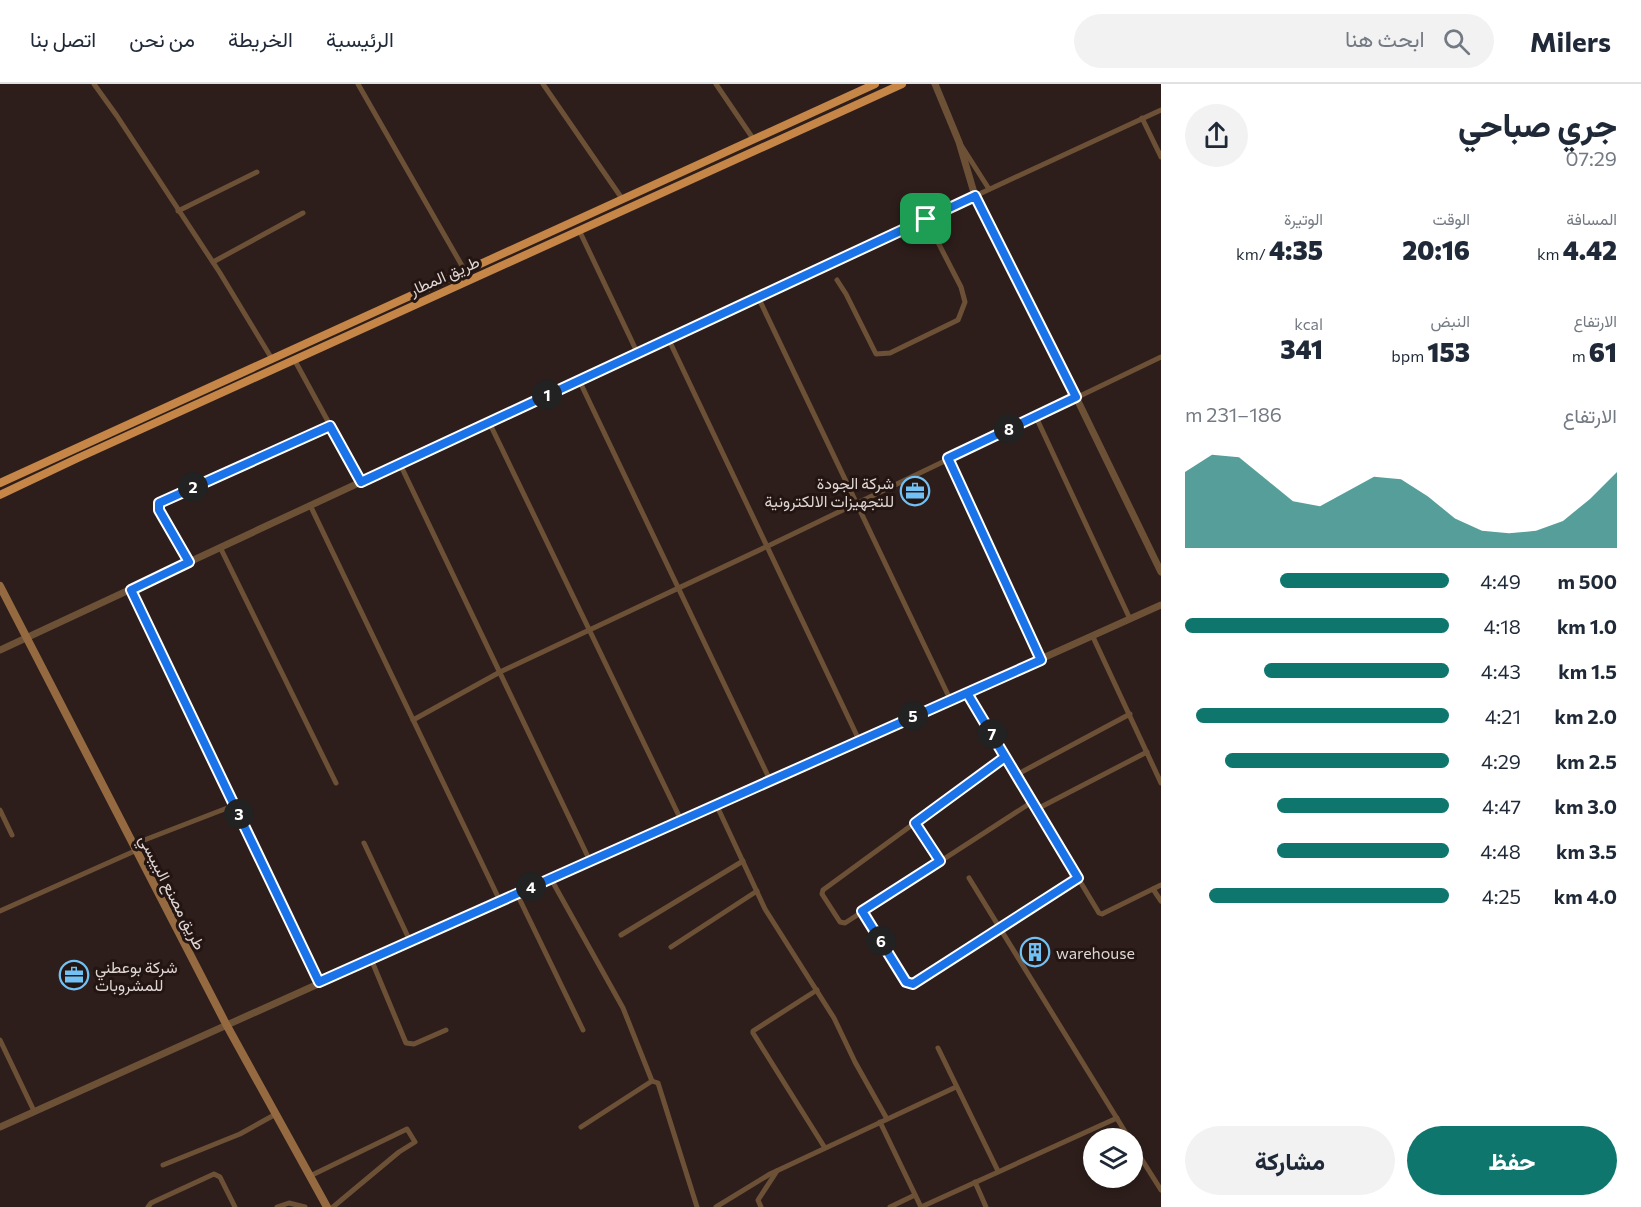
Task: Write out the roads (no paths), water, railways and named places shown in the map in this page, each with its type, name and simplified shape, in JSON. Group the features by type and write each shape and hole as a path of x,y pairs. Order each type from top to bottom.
{"highway":[{"name":"طريق المطار","path":"0,483 874,84"},
{"name":"طريق المطار","path":"0,495 294,359 902,84"},
{"path":"517,248 522,256"},
{"path":"196,393 202,403"}],"main road":[{"name":"طريق مصنع البيبسي","path":"0,586 226,1024 327,1207"}],"street":[{"path":"94,84 213,262 272,359"},
{"path":"358,84 465,271"},
{"path":"543,84 623,200"},
{"path":"716,84 754,140"},
{"path":"935,84 959,141 975,196 1161,572"},
{"path":"0,650 1161,110"},
{"path":"1142,118 1161,157"},
{"path":"959,141 989,189"},
{"path":"178,211 257,172"},
{"path":"213,262 303,213"},
{"path":"837,280 876,354 890,353 958,320 965,302 961,287 926,219"},
{"path":"579,231 637,352"},
{"path":"758,297 950,699"},
{"path":"668,338 859,740"},
{"path":"413,720 500,672 1161,357"},
{"path":"294,359 361,482"},
{"path":"579,380 770,780"},
{"path":"1036,417 1130,619"},
{"path":"489,422 681,820"},
{"path":"189,562 159,510 159,503 330,426"},
{"path":"948,458 1041,660"},
{"path":"400,464 590,861"},
{"path":"310,505 500,901"},
{"path":"220,547 336,783"},
{"path":"131,590 319,982"},
{"path":"0,1126 1161,606"},
{"path":"1094,637 1160,780"},
{"path":"967,693 1100,914 1161,885"},
{"path":"1016,775 1130,714"},
{"path":"1036,809 1147,752"},
{"path":"1005,757 822,891 822,894 840,922 845,923 1032,802"},
{"path":"716,804 765,909 841,1029 921,1207 1117,1118"},
{"path":"0,911 135,847 235,805"},
{"path":"0,810 12,835"},
{"path":"915,823 940,861"},
{"path":"364,843 410,941"},
{"path":"621,935 743,861"},
{"path":"969,878 1123,1128"},
{"path":"862,911 909,984 916,983 1078,878"},
{"path":"551,879 623,1008 652,1081 658,1083 697,1207"},
{"path":"1154,889 1161,901"},
{"path":"671,947 757,891"},
{"path":"517,894 583,1030"},
{"path":"371,959 406,1043 414,1044 446,1030"},
{"path":"817,990 753,1031 753,1034 825,1148"},
{"path":"0,1040 34,1111"},
{"path":"938,1048 998,1171"},
{"path":"581,1128 652,1081"},
{"path":"716,1207 778,1170 956,1086"},
{"path":"164,1165 240,1134 276,1114"},
{"path":"310,1176 407,1129 415,1142 399,1152 333,1207"},
{"path":"1143,1161 1161,1190"},
{"path":"761,1207 758,1200 778,1170"},
{"path":"148,1207 151,1203 214,1173 220,1177 235,1207"},
{"path":"975,1182 986,1207"},
{"path":"890,1207 915,1195"},
{"path":"277,1207 289,1203 301,1204 305,1207"}],"place":[{"name":"شركة الجودة للتجهيزات الالكترونية","path":"915,491"},
{"name":"warehouse","path":"1035,952"},
{"name":"شركة بوعطني للمشروبات","path":"74,975"}]}
